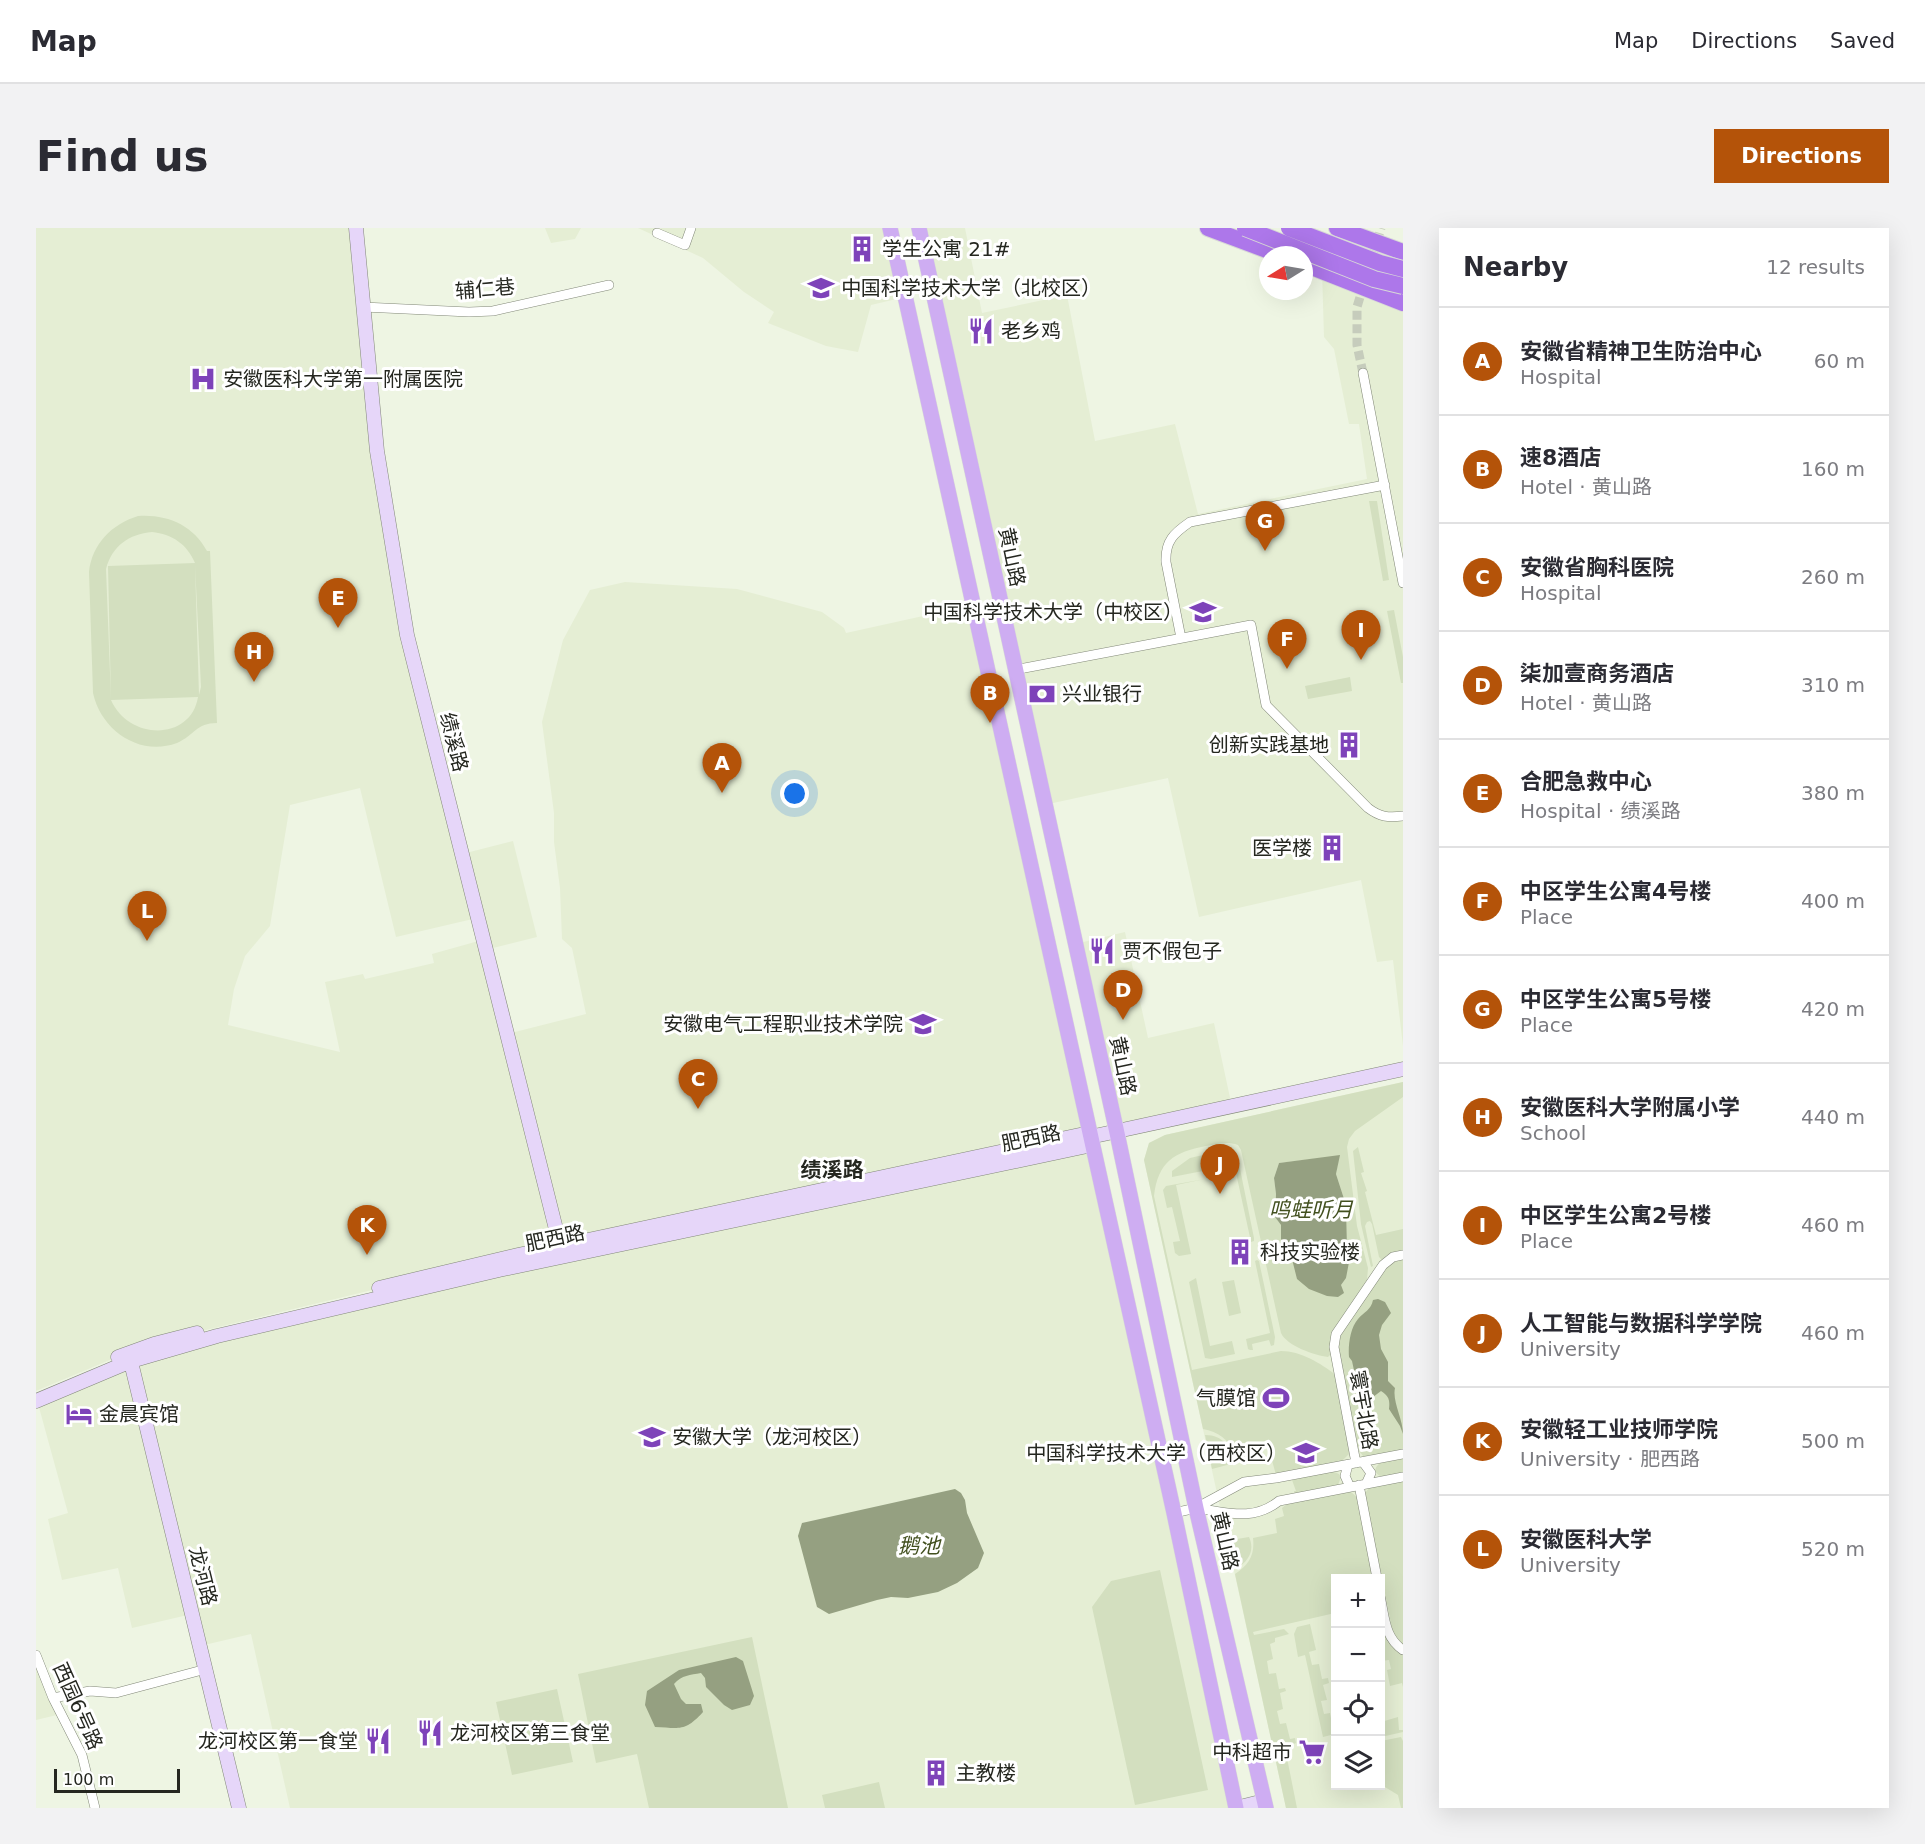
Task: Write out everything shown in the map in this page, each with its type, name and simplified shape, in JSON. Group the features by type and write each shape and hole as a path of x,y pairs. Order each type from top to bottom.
{"highway":[{"path":"1208,228 1259,247"},
{"path":"1245,228 1374,279 1403,298"},
{"path":"1289,228 1380,263 1403,269"},
{"path":"1336,228 1403,252"},
{"path":"1313,267 1403,298"}],"main road":[{"name":"绩溪路","path":"356,228 377,451 407,635 561,1251"},
{"path":"890,228 1174,1513 1236,1808 1265,1804"},
{"name":"黄山路","path":"919,228 1117,1132 1196,1508 1265,1804"},
{"name":"肥西路","path":"36,1401 154,1344 220,1327 1403,1069"},
{"name":"肥西路","path":"36,1391 130,1357"},
{"name":"龙河路","path":"130,1357 239,1808"}],"street":[{"path":"657,233 685,245 691,228"},
{"name":"辅仁巷","path":"363,307 493,311 609,285"},
{"path":"1363,373 1402,577"},
{"path":"1181,638 1166,562 1166,550 1172,535 1190,522 1385,485"},
{"path":"1014,670 1251,626 1266,705 1377,815 1389,818 1403,816"},
{"name":"寰宇北路","path":"1355,1464 1334,1347 1336,1334 1383,1265 1393,1257 1403,1256"},
{"path":"1174,1513 1196,1508 1244,1482 1403,1454"},
{"path":"1355,1464 1345,1476 1359,1485 1376,1574"},
{"path":"1355,1464 1371,1473 1359,1485"},
{"path":"1196,1508 1251,1514 1268,1510 1280,1501 1403,1477"},
{"path":"1385,1619 1389,1637 1403,1650"},
{"name":"西园6号路","path":"36,1655 53,1698 82,1755 95,1808"},
{"path":"53,1698 90,1691 116,1693 206,1669"}],"shaded area":[{"path":"36,228 356,228 407,635 462,854 513,841 537,937 485,950 507,1034 586,1014 572,948 562,939 560,888 554,842 554,813 542,722 563,640 590,590 625,582 737,589 822,612 844,628 846,633 973,605 1089,1133 518,1255 210,1329 129,1352 36,1391","holes":["360,788 396,937 477,918 482,940 432,954 434,963 365,979 363,974 325,982 340,1052 228,1025 234,989 245,956 270,926 290,805"]},
{"path":"545,228 581,228 575,239 551,243"},
{"name":"中国科学技术大学（北校区）","path":"638,228 890,228 905,297 871,305 858,352 826,346 768,323 774,312 744,292 703,258"},
{"name":"中国科学技术大学（中校区）","path":"919,228 965,228 982,313 1067,295 1095,441 1175,424 1198,514 1367,479 1359,424 1349,424 1334,349 1324,337 1322,271 1403,303 1403,1046 1393,960 1377,962 1361,880 1199,917 1168,778 1044,805"},
{"path":"1369,501 1377,501 1389,580 1383,581"},
{"path":"138,516 169,519 187,528 207,551 210,551 217,723 204,725 183,740 163,746 136,743 113,729 97,706 93,693 89,572 91,562 105,536","holes":["152,532 178,541 188,550 195,563 108,566 111,699 106,569 112,554 123,543 136,535","195,565 201,687 199,695","198,697 193,711 184,722 172,728 159,730 145,729 131,723 111,700"]},
{"path":"1394,610 1403,657 1403,683 1401,683 1387,611"},
{"path":"1350,677 1352,691 1308,699 1305,686"},
{"path":"1125,932 1148,1038 1214,1023 1232,1107 1117,1133 1075,944"},
{"name":"中国科学技术大学（西校区）","path":"1403,1082 1403,1808 1286,1808 1144,1160 1149,1143 1165,1135"},
{"path":"1403,1082 1403,1097 1355,1131 1349,1139 1347,1147 1357,1226 1368,1268 1367,1280 1336,1326 1332,1334 1331,1354 1328,1357 1295,1346 1281,1333 1241,1150 1238,1145 1218,1144 1195,1148 1177,1155 1170,1160 1159,1175 1154,1196 1192,1370 1281,1351 1303,1355 1323,1366 1336,1375 1350,1446 1349,1454 1341,1462 1276,1475 1268,1446 1234,1454 1222,1437 1203,1429 1144,1160 1149,1143 1165,1135","holes":["1339,1156 1336,1174 1346,1205 1347,1247 1350,1257 1341,1285 1296,1269 1281,1239 1281,1225 1275,1217 1274,1178 1279,1163"]},
{"name":"安徽大学（龙河校区）","path":"1092,1145 1236,1808 290,1808 251,1634 200,1646 192,1614 132,1628 118,1568 62,1580 48,1519 68,1513 37,1400 217,1336"},
{"path":"1358,1147 1364,1172 1361,1173 1376,1235 1403,1229 1403,1251 1387,1255 1382,1260 1379,1257 1372,1224 1370,1221 1367,1222 1365,1226 1373,1266 1371,1267 1361,1224 1353,1151"},
{"path":"1230,1149 1237,1154 1254,1238 1251,1242 1236,1173 1217,1176 1208,1170 1172,1177 1172,1171 1190,1158 1212,1153 1216,1169 1229,1166 1226,1150"},
{"path":"1205,1179 1176,1185 1191,1254 1179,1256 1175,1253 1173,1242 1180,1241 1172,1207 1167,1208 1163,1190 1166,1186"},
{"path":"1403,1259 1403,1450 1364,1457 1359,1451 1338,1348 1340,1332 1384,1269 1389,1264"},
{"path":"1257,1260 1275,1337 1274,1345 1271,1346 1269,1340 1252,1344 1253,1350 1250,1350 1246,1339 1270,1333 1255,1261"},
{"path":"1196,1278 1210,1346 1232,1341 1235,1354 1205,1358 1189,1282"},
{"path":"1234,1280 1241,1313 1229,1316 1222,1282"},
{"path":"1205,1435 1217,1437 1225,1443 1231,1464 1212,1469"},
{"path":"1403,1458 1403,1473 1384,1477 1375,1471 1382,1462"},
{"path":"1332,1471 1341,1477 1338,1485 1295,1495 1292,1480"},
{"path":"1403,1480 1403,1646 1394,1639 1385,1594 1385,1574 1381,1574 1365,1493 1369,1488"},
{"path":"1351,1492 1358,1498 1372,1574 1331,1574 1331,1614 1253,1632 1254,1635 1284,1629 1289,1634 1275,1638 1275,1642 1270,1644 1273,1659 1267,1661 1269,1674 1276,1673 1279,1689 1285,1688 1286,1691 1280,1693 1283,1709 1277,1711 1280,1724 1286,1723 1290,1739 1295,1738 1296,1743 1285,1748 1297,1808 1286,1808 1235,1574 1250,1559 1253,1538 1277,1533 1275,1519 1284,1516 1282,1508 1288,1503"},
{"path":"1249,1537 1250,1555 1237,1568 1231,1540"},
{"path":"1160,1570 1208,1790 1135,1805 1092,1607 1111,1581"},
{"path":"1310,1624 1316,1650 1309,1652 1312,1665 1319,1664 1322,1679 1328,1678 1329,1683 1323,1685 1327,1700 1321,1701 1324,1714 1330,1713 1331,1735 1323,1737 1305,1655 1298,1657 1294,1634 1297,1627"},
{"path":"1385,1633 1387,1641 1403,1655 1403,1687 1402,1683 1390,1686 1387,1670 1391,1669 1389,1660 1385,1660"},
{"path":"752,1637 788,1808 649,1808 637,1754 596,1763 578,1674"},
{"path":"36,1655 61,1714 36,1720"},
{"path":"557,1689 573,1762 512,1775 496,1702"},
{"path":"1398,1717 1399,1730 1403,1732 1385,1736 1385,1721"},
{"path":"1401,1737 1403,1741 1403,1808 1401,1808 1398,1795 1385,1787 1385,1740"},
{"path":"879,1782 885,1808 825,1808 822,1795"}],"water":[{"name":"鸣蛙听月","path":"1340,1155 1336,1174 1346,1205 1347,1247 1350,1257 1346,1278 1341,1285 1344,1293 1338,1297 1327,1296 1309,1289 1297,1279 1291,1255 1281,1239 1281,1225 1275,1217 1274,1178 1279,1163"},
{"path":"1378,1299 1385,1302 1391,1313 1382,1325 1379,1335 1381,1349 1388,1362 1388,1381 1395,1388 1395,1399 1403,1434 1389,1409 1388,1398 1381,1391 1373,1397 1367,1408 1362,1408 1352,1361 1349,1357 1350,1337 1355,1323 1369,1309 1373,1300"},
{"name":"鹅池","path":"955,1489 965,1500 967,1513 984,1553 978,1568 957,1583 938,1592 908,1598 891,1597 829,1614 817,1607 798,1536 802,1523"},
{"path":"736,1657 743,1661 754,1696 750,1705 732,1710 706,1687 705,1678 701,1673 690,1675 674,1684 686,1704 701,1704 703,1712 686,1726 655,1727 645,1705 647,1691 679,1670"}],"tunnel":[{"path":"1363,373 1357,345 1357,307 1381,228"}],"place":[{"name":"学生公寓 21#","path":"862,249"},
{"name":"中国科学技术大学（北校区）","path":"821,288"},
{"name":"老乡鸡","path":"981,331"},
{"name":"安徽医科大学第一附属医院","path":"203,379"},
{"name":"中区学生公寓5号楼","path":"1265,551"},
{"name":"中国科学技术大学（中校区）","path":"1203,612"},
{"name":"合肥急救中心","path":"338,628"},
{"name":"中区学生公寓2号楼","path":"1361,660"},
{"name":"中区学生公寓4号楼","path":"1287,669"},
{"name":"安徽医科大学附属小学","path":"254,682"},
{"name":"兴业银行","path":"1042,694"},
{"name":"速8酒店","path":"990,723"},
{"name":"创新实践基地","path":"1349,745"},
{"name":"安徽省精神卫生防治中心","path":"722,793"},
{"name":"医学楼","path":"1332,848"},
{"name":"安徽医科大学","path":"147,941"},
{"name":"贾不假包子","path":"1102,951"},
{"name":"柒加壹商务酒店","path":"1123,1020"},
{"name":"安徽电气工程职业技术学院","path":"923,1024"},
{"name":"安徽省胸科医院","path":"698,1109"},
{"name":"人工智能与数据科学学院","path":"1220,1194"},
{"name":"科技实验楼","path":"1240,1252"},
{"name":"安徽轻工业技师学院","path":"367,1255"},
{"name":"气膜馆","path":"1276,1398"},
{"name":"金晨宾馆","path":"79,1414"},
{"name":"安徽大学（龙河校区）","path":"652,1437"},
{"name":"中国科学技术大学（西校区）","path":"1306,1453"},
{"name":"龙河校区第三食堂","path":"430,1733"},
{"name":"龙河校区第一食堂","path":"378,1741"},
{"name":"中科超市","path":"1312,1752"},
{"name":"主教楼","path":"936,1773"}],"district":[{"name":"绩溪路","path":"832,1170"}]}
